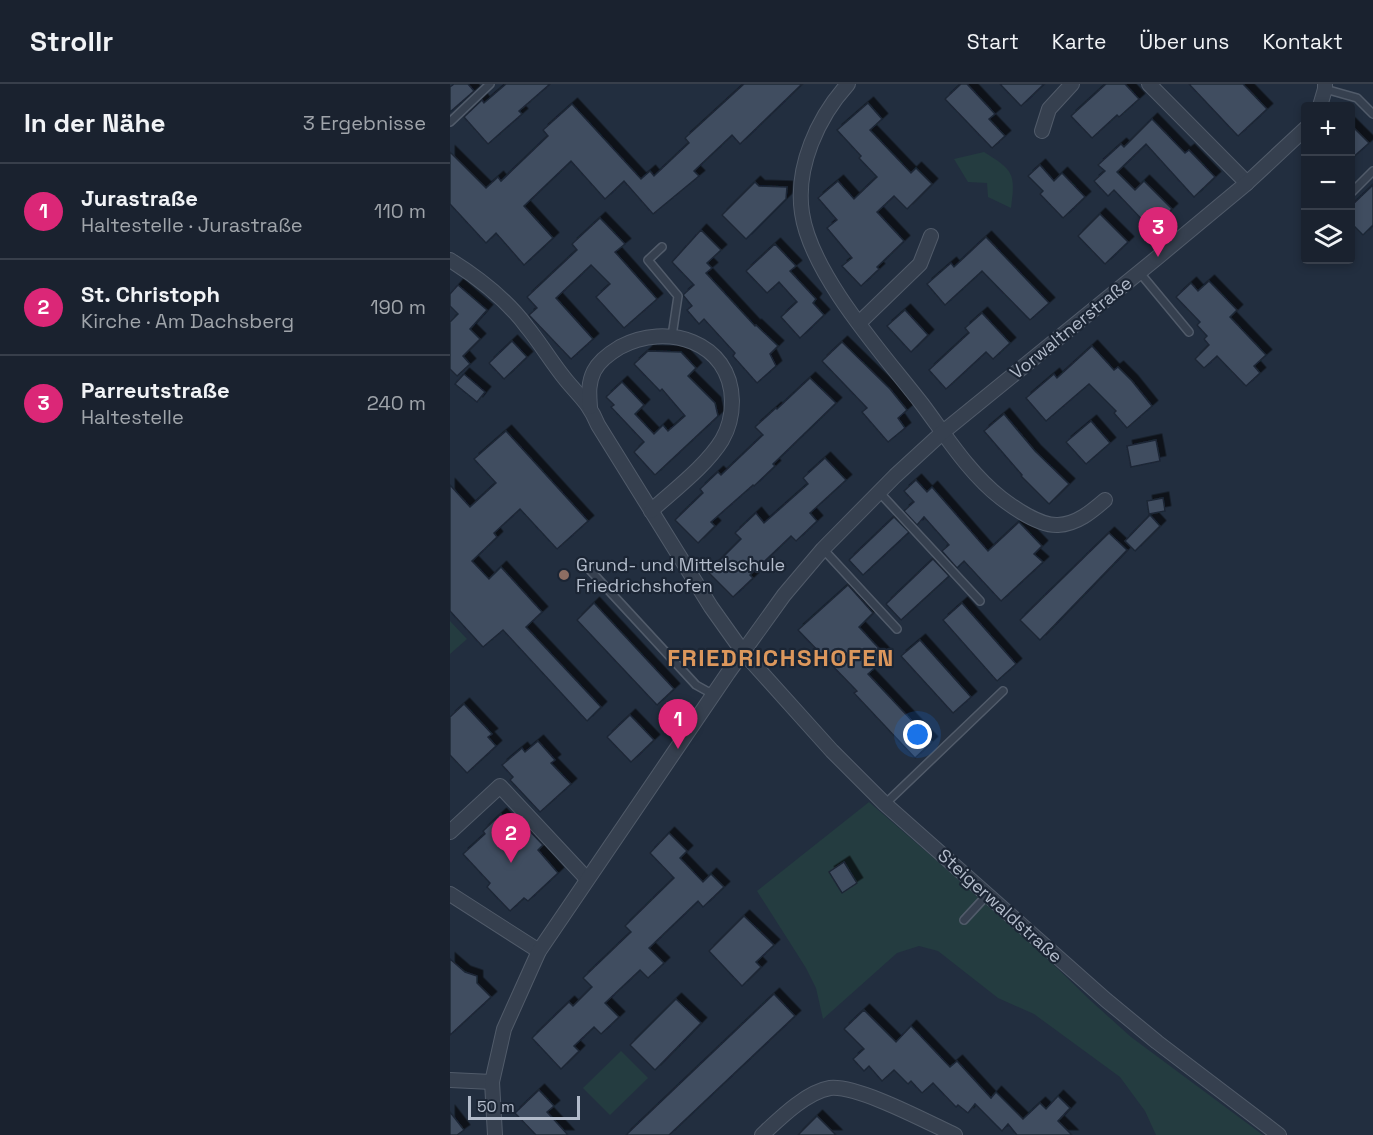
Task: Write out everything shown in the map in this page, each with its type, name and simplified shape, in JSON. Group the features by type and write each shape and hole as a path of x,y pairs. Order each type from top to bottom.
{"street":[{"path":"848,84 826,114 811,144 801,181 802,213 811,243 830,280 859,322 964,460 1000,497 1029,517 1057,526 1084,517 1105,500"},
{"path":"1042,131 1049,109 1072,84"},
{"path":"1149,84 1247,183"},
{"path":"1321,102 1325,86"},
{"name":"Vorwaltnerstraße","path":"495,1135 492,1082 504,1029 539,951 784,595 823,549 943,432 1140,273 1247,183 1301,132"},
{"path":"859,322 920,264 931,236"},
{"path":"450,260 475,276 526,326 565,379 590,407 598,425 651,511 712,453 722,440 729,424 732,407 729,384 719,363 708,351 695,342 672,336 657,336 628,343 604,358 594,370 589,387 590,407"},
{"name":"Steigerwaldstraße","path":"651,511 711,607 744,652 817,735 885,804 1106,1000 1279,1135"},
{"path":"450,832 500,786 587,879"},
{"path":"450,894 539,951"},
{"path":"450,1080 492,1082"},
{"path":"762,1135 788,1110 829,1088 845,1089 866,1095 955,1135"}],"lane":[{"path":"450,122 490,84"},
{"path":"1325,86 1357,98 1373,114"},
{"path":"1355,189 1373,171"},
{"path":"662,246 648,260 678,296 672,336"},
{"path":"1140,273 1190,332"},
{"path":"879,492 980,601"},
{"path":"823,549 897,629"},
{"path":"590,569 696,685 714,695"},
{"path":"885,804 1003,691"},
{"path":"964,920 988,894"}],"green space":[{"path":"984,152 1007,168 1010,174 1013,187 1011,208 988,197 987,183 968,182 954,159"},
{"path":"450,621 467,639 450,654"},
{"path":"869,802 1026,938 1131,1037 1263,1135 1156,1135 1145,1111 1120,1077 1034,1014 998,998 938,951 919,946 897,953 823,1019 816,988 806,968 757,891"},
{"path":"621,1051 648,1078 610,1115 583,1088"}],"building":[{"path":"454,84 468,84 474,91 450,112 450,87"},
{"path":"506,84 550,84 519,111 522,114 488,144 464,117 482,100 484,103"},
{"path":"744,84 802,84 740,144 732,135 694,171 699,176 653,214 624,181 605,199 571,161 524,206 553,238 524,265 496,233 486,243 450,204 450,152 486,188 498,177 501,181 548,136 543,130 572,104 641,179 650,171 654,176 689,143 685,138"},
{"path":"961,84 967,84 995,114 989,119 1005,136 992,148 945,99"},
{"path":"1000,84 1044,84 1021,106"},
{"path":"1106,84 1125,84 1139,99 1092,138 1071,116"},
{"path":"1189,84 1243,84 1267,109 1238,136"},
{"path":"868,103 882,119 870,130 911,173 916,168 932,184 907,209 894,196 877,212 904,241 861,286 842,266 852,258 827,228 837,220 818,198 838,181 854,199 877,177 837,130"},
{"path":"1152,119 1185,153 1189,150 1215,177 1194,197 1146,144 1117,172 1135,190 1144,181 1172,209 1151,229 1114,190 1108,196 1094,181 1105,171 1098,165 1121,144 1124,147"},
{"path":"1355,129 1369,143 1355,156"},
{"path":"1040,165 1054,181 1062,173 1085,197 1063,218 1040,194 1043,191 1028,176"},
{"path":"755,182 759,186 787,187 786,199 746,239 722,215"},
{"path":"1373,185 1373,225 1363,235 1355,227 1355,202"},
{"path":"1100,214 1128,242 1105,264 1078,236"},
{"path":"600,218 625,244 615,252 657,299 624,328 596,297 610,284 591,265 556,298 593,339 571,359 529,315 537,308 527,297 577,250 572,244"},
{"path":"701,230 721,250 707,263 712,268 706,273 755,326 778,346 770,354 776,366 757,383 733,356 735,353 704,319 699,324 687,310 692,306 683,295 694,285 672,262"},
{"path":"986,237 1049,303 1030,320 982,271 945,305 927,284 951,263 954,267"},
{"path":"775,244 796,266 790,271 816,299 813,303 824,315 800,338 781,317 797,302 779,282 767,293 746,271"},
{"path":"1209,281 1237,310 1230,317 1266,355 1254,366 1260,373 1246,386 1217,356 1204,368 1195,359 1209,345 1204,339 1207,336 1197,325 1200,322 1176,297 1191,283 1198,291"},
{"path":"458,285 487,310 470,329 480,339 463,356 470,364 457,376 450,369 450,322 458,314 450,306 450,294"},
{"path":"905,310 928,335 911,352 887,326"},
{"path":"982,313 1010,343 993,359 986,352 946,389 929,370 969,333 965,328"},
{"path":"512,341 527,357 504,379 489,363"},
{"path":"842,342 890,389 907,410 898,418 905,428 888,442 862,412 867,408 822,361"},
{"path":"1092,346 1114,370 1118,367 1132,381 1152,406 1127,428 1114,413 1116,411 1089,384 1046,421 1026,398 1054,374 1057,378"},
{"path":"648,351 681,352 696,368 688,376 715,403 718,416 655,475 634,452 644,442 611,407 614,405 606,397 622,382 644,405 635,414 654,434 663,425 668,431 685,416 662,389 660,391 634,364"},
{"path":"464,374 485,392 477,402 455,384"},
{"path":"810,378 836,403 773,464 775,466 754,486 711,522 715,526 698,543 675,520 703,493 700,489 718,472 721,475 763,435 755,427"},
{"path":"1004,414 1035,451 1069,484 1049,504 1021,476 984,431"},
{"path":"1091,421 1110,443 1086,464 1066,442"},
{"path":"506,431 588,521 557,549 520,509 494,533 497,537 472,561 489,579 501,567 542,612 526,627 601,707 587,721 503,630 483,647 450,611 450,485 470,507 496,483 474,459"},
{"path":"1156,440 1160,461 1131,467 1127,446"},
{"path":"825,458 846,480 810,513 817,521 796,541 791,536 750,575 753,578 733,597 708,572 741,539 735,533 756,513 764,523 808,484 803,478"},
{"path":"916,480 927,492 932,487 988,551 1019,522 1042,546 1034,554 1043,562 1001,601 964,561 957,568 942,551 949,545 924,517 917,525 904,511 914,502 904,491"},
{"path":"1163,498 1165,511 1149,514 1147,501"},
{"path":"1150,515 1160,526 1135,551 1125,541"},
{"path":"894,517 909,532 863,575 849,560"},
{"path":"1109,533 1127,550 1040,640 1020,620"},
{"path":"933,559 949,576 901,620 886,604"},
{"path":"848,585 873,613 859,627 887,657 868,674 932,742 915,758 854,693 857,691 798,630"},
{"path":"594,603 674,689 657,705 577,620"},
{"path":"962,603 1016,664 997,681 943,620"},
{"path":"920,640 971,697 953,713 901,656"},
{"path":"464,704 492,734 488,737 496,746 467,773 450,755 450,717"},
{"path":"630,715 654,740 631,762 607,737"},
{"path":"538,741 555,760 551,763 571,784 540,812 510,780 513,777 502,765 522,748 525,752"},
{"path":"501,814 514,828 521,822 543,845 538,850 558,873 528,901 524,898 510,911 487,887 490,883 463,854 485,834 483,831"},
{"path":"669,833 687,851 680,858 703,882 711,874 724,887 703,907 698,901 649,948 664,963 648,978 640,970 605,1003 619,1017 601,1034 594,1027 574,1046 579,1051 561,1069 532,1038 569,1002 573,1006 592,987 583,978 631,932 625,926 674,878 650,853"},
{"path":"844,862 857,883 842,893 829,872"},
{"path":"744,916 774,945 756,962 761,967 742,986 709,951"},
{"path":"450,959 465,972 477,976 477,983 491,997 450,1035"},
{"path":"774,994 795,1016 669,1135 626,1135"},
{"path":"676,999 701,1023 655,1070 630,1045"},
{"path":"864,1010 896,1042 911,1026 950,1067 957,1061 991,1098 996,1092 1023,1119 1040,1103 1046,1109 1058,1096 1070,1108 1058,1121 1072,1135 1017,1135 1008,1124 1002,1131 975,1104 968,1113 958,1105 956,1107 933,1083 922,1093 911,1081 908,1084 894,1070 882,1081 869,1066 864,1071 853,1059 864,1049 844,1029"},
{"path":"539,1090 554,1106 547,1112 568,1135 536,1135 515,1113"},
{"path":"450,1112 464,1130 457,1135 450,1135"},
{"path":"817,1116 836,1135 798,1135"}],"place":[{"name":"Parreutstraße","path":"1158,257"},
{"name":"Grund- und Mittelschule Friedrichshofen","path":"564,575"},
{"name":"Jurastraße","path":"678,749"},
{"name":"St. Christoph","path":"511,863"}],"district":[{"name":"FRIEDRICHSHOFEN","path":"781,658"}]}
